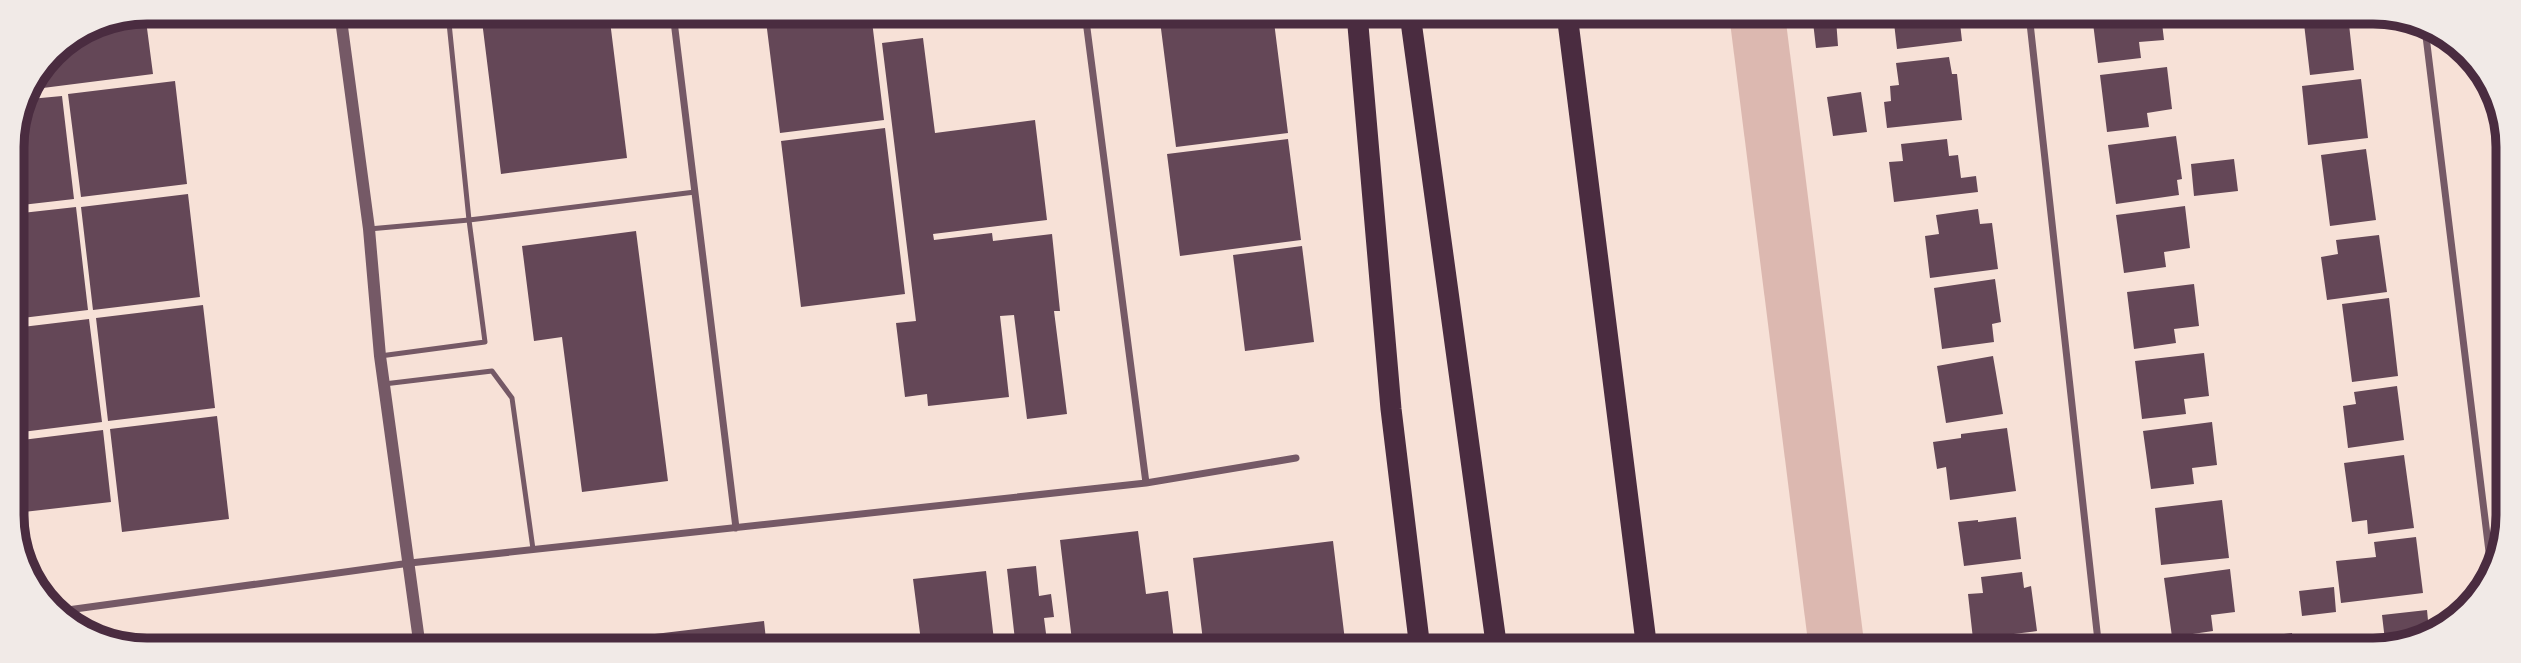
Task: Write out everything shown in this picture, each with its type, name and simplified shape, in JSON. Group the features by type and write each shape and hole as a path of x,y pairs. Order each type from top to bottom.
{"highway":[{"path":"1358,24 1391,409 1419,638"},
{"path":"1411,24 1495,638"},
{"path":"1568,24 1645,638"}],"street":[{"path":"342,24 369,229 380,356 419,638"},
{"path":"674,24 736,528"},
{"path":"1086,24 1146,482"},
{"path":"2030,24 2098,638"},
{"path":"2426,37 2489,555"},
{"path":"69,610 410,563 1146,482 1296,458"}],"lane":[{"path":"380,356 485,342 468,220 449,24"},
{"path":"369,229 468,220 695,192"},
{"path":"384,384 492,371 512,398 533,550"}],"shaded area":[{"path":"1730,24 1786,24 1863,638 1807,638"}],"building":[{"path":"146,24 153,74 40,88 60,60 79,45 100,34 123,27"},
{"path":"482,24 610,24 627,158 501,174"},
{"path":"766,24 872,24 884,120 780,133"},
{"path":"1160,24 1274,24 1288,133 1176,147"},
{"path":"1813,24 1836,24 1838,46 1816,48"},
{"path":"1894,24 1960,24 1962,41 1897,49"},
{"path":"2093,24 2162,24 2164,40 2139,42 2141,58 2098,63"},
{"path":"2304,24 2349,24 2354,70 2310,75"},
{"path":"923,38 935,133 1035,120 1047,220 933,234 934,240 992,233 993,241 1052,234 1060,311 1054,311 1067,414 1027,419 1014,315 1000,316 1009,397 928,406 927,394 905,397 896,323 916,321 882,43"},
{"path":"1949,57 1952,74 1957,74 1962,120 1887,128 1884,102 1891,101 1890,86 1899,85 1896,63"},
{"path":"2167,67 2172,109 2147,113 2149,127 2107,132 2100,75"},
{"path":"2361,79 2368,138 2308,145 2302,86"},
{"path":"175,81 187,184 81,197 68,94"},
{"path":"1861,92 1867,132 1833,136 1827,97"},
{"path":"62,96 74,199 25,205 25,139 35,99"},
{"path":"885,128 905,294 801,307 781,141"},
{"path":"2176,136 2182,179 2177,180 2179,195 2116,204 2108,145"},
{"path":"1288,139 1301,240 1180,256 1167,154"},
{"path":"1947,139 1949,156 1958,155 1961,178 1976,176 1978,192 1894,202 1889,162 1903,161 1901,144"},
{"path":"2366,149 2376,220 2330,226 2321,155"},
{"path":"2234,159 2238,191 2194,196 2191,164"},
{"path":"188,194 200,297 93,310 81,207"},
{"path":"2185,206 2190,248 2164,252 2166,267 2124,273 2116,215"},
{"path":"76,207 88,310 25,318 25,213"},
{"path":"1978,209 1980,224 1992,223 1998,269 1930,278 1925,236 1939,234 1936,215"},
{"path":"636,231 668,481 582,492 562,337 534,341 522,246"},
{"path":"2379,235 2387,292 2327,300 2321,257 2338,254 2336,240"},
{"path":"1302,246 1314,342 1245,351 1233,255"},
{"path":"1995,279 2001,322 1992,324 1994,342 1942,349 1934,288"},
{"path":"2194,284 2199,326 2174,329 2176,343 2134,349 2127,292"},
{"path":"2389,298 2398,376 2352,382 2342,304"},
{"path":"203,305 215,408 108,421 96,318"},
{"path":"89,319 102,422 24,432 25,327"},
{"path":"2204,353 2209,396 2184,399 2186,414 2142,419 2135,361"},
{"path":"1993,356 2003,414 1946,423 1937,366"},
{"path":"2397,386 2404,440 2348,448 2343,406 2356,404 2354,392"},
{"path":"217,416 229,519 122,532 110,429"},
{"path":"2212,422 2217,465 2192,468 2194,484 2151,489 2143,431"},
{"path":"2007,428 2016,491 1950,500 1946,467 1937,469 1933,442 1961,438 1961,434"},
{"path":"103,430 111,502 24,512 24,440"},
{"path":"2404,455 2414,528 2368,534 2367,520 2352,522 2344,463"},
{"path":"2222,500 2229,558 2161,565 2155,508"},
{"path":"2016,517 2021,559 1964,566 1958,522"},
{"path":"1138,531 1146,594 1168,591 1174,638 1072,638 1060,540"},
{"path":"2416,537 2423,593 2341,603 2336,561 2376,557 2374,542"},
{"path":"1333,541 1345,638 1203,638 1193,558"},
{"path":"1036,566 1039,596 1051,594 1054,617 1044,618 1047,638 1015,638 1007,569"},
{"path":"2230,569 2235,612 2211,615 2213,631 2172,637 2164,578"},
{"path":"986,571 994,638 921,638 913,579"},
{"path":"2022,572 2024,588 2031,586 2037,631 1973,638 1968,594 1983,593 1981,577"},
{"path":"2334,587 2336,612 2302,616 2299,591"},
{"path":"2427,610 2428,626 2385,638 2382,615"},
{"path":"764,621 766,638 621,638"},
{"path":"2292,633 2293,638 2260,638"}]}
